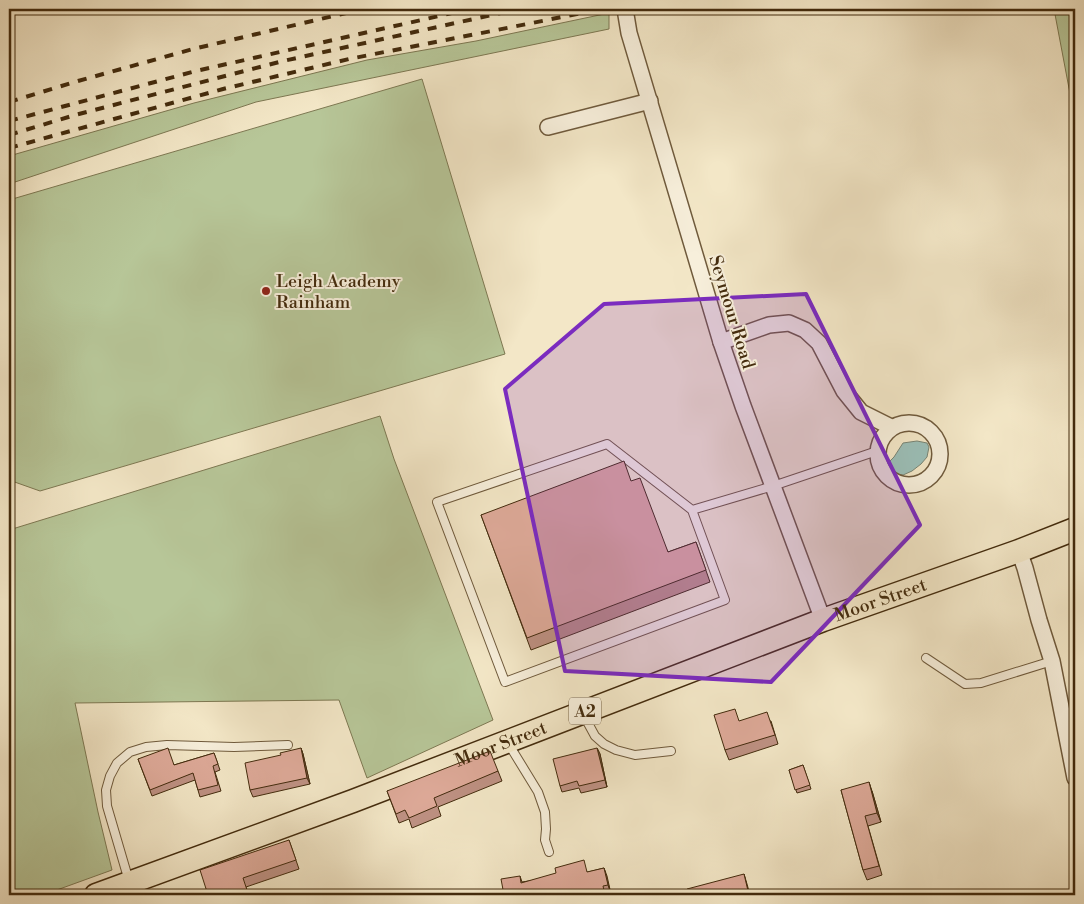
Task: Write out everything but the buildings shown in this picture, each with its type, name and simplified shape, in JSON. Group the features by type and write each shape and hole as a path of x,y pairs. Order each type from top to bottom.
{"main road":[{"name":"Moor Street","path":"96,895 123,889 823,620 1019,551 1075,529"}],"street":[{"name":"Seymour Road","path":"625,9 629,33 721,342 823,620"},
{"path":"548,127 650,101"},
{"path":"721,342 769,325 789,323 805,330 819,342 844,391 861,412 891,427"},
{"path":"901,422 908,422 928,428 937,438 940,457 933,474 924,481 910,486 897,483 885,475 877,458 877,451 878,444 891,427 901,422"},
{"path":"1019,551 1052,661 1075,778"}],"lane":[{"path":"606,444 692,510 725,600 505,682 437,502 606,444"},
{"path":"692,510 773,486 877,451"},
{"path":"926,658 965,684 981,683 1052,661"},
{"path":"582,713 595,736 604,744 616,750 635,755 671,751"},
{"path":"507,742 538,792 545,812 545,840 549,852"},
{"path":"123,889 107,806 106,790 110,776 117,763 130,752 146,747 167,745 234,747 288,745"}],"highlighted area":[{"path":"806,294 920,525 771,682 565,671 505,389 604,304"}],"green space":[{"path":"1054,9 1075,9 1075,120"},
{"path":"609,13 609,29 256,102 9,184 9,156 194,103 367,60 476,41"},
{"name":"Leigh Academy Rainham","path":"422,79 505,354 40,491 9,480 9,200"},
{"path":"380,416 394,459 493,720 367,778 339,700 75,703 112,870 43,895 9,895 9,530"}],"water":[{"path":"917,441 927,443 929,447 927,457 912,471 903,475 892,473 889,468 889,462 903,443"}],"railway":[{"path":"9,102 193,49 346,13 371,9"},
{"path":"9,121 196,71 470,9"},
{"path":"9,135 75,115 283,61 519,9"},
{"path":"9,148 223,89 349,59 602,9"}],"place":[{"name":"Leigh Academy Rainham","path":"266,291"}]}
